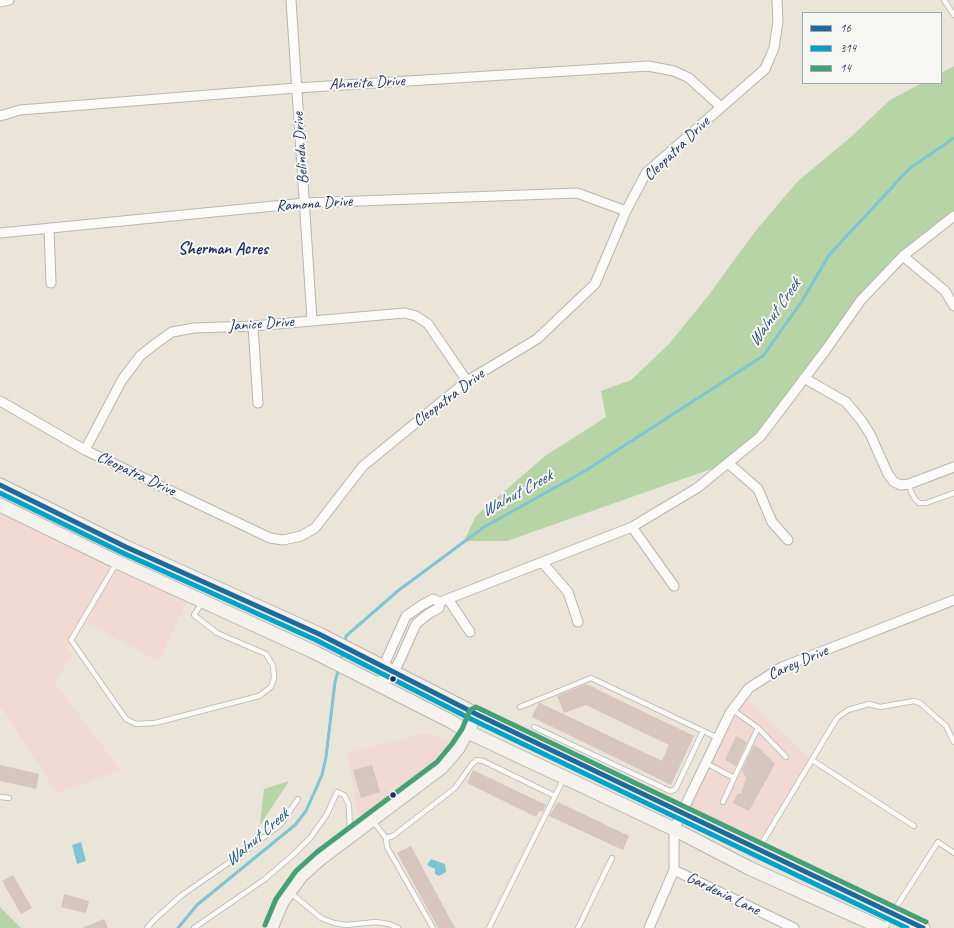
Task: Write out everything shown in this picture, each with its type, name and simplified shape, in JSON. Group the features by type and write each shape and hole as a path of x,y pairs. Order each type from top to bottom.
{"main road":[{"path":"0,485 126,547 319,634 476,714 893,912 923,928"},
{"path":"0,505 117,562 314,652 375,682 468,732 674,829 749,868 882,928"},
{"path":"271,928 289,891 301,876 321,858 442,768 458,748 468,732 476,714"}],"street":[{"path":"0,2 9,0"},
{"name":"Belinda Drive","path":"291,0 312,320"},
{"name":"Cleopatra Drive","path":"0,401 85,450 270,538 283,540 301,536 314,528 363,466 467,381 537,339 595,284 626,211 646,173 765,69 774,48 778,21 777,0"},
{"name":"Ahneita Drive","path":"0,116 20,110 296,88 648,66 674,70 689,78 721,107"},
{"name":"Ramona Drive","path":"0,234 305,203 577,192 626,211"},
{"path":"375,682 390,678 388,669 406,616 422,605 433,599 444,601 632,527 697,488 760,437 861,300 903,256 954,216"},
{"path":"49,228 52,283"},
{"path":"903,256 945,291 954,306"},
{"name":"Janice Drive","path":"85,450 122,380 140,356 172,332 194,328 253,326 405,313 416,316 428,324 467,381"},
{"path":"253,326 258,403"},
{"path":"804,378 846,402 870,434 888,474 894,482 900,485 909,484 954,467"},
{"path":"728,463 758,489 772,522 788,540"},
{"path":"632,527 674,586"},
{"path":"542,562 568,592 578,622"},
{"name":"Carey Drive","path":"674,829 718,738 733,710 749,688 782,667 954,600"},
{"path":"444,601 470,632"},
{"path":"388,669 400,660 416,624 428,614 439,608 444,601"},
{"path":"649,928 674,870 674,829"},
{"name":"Gardenia Lane","path":"674,870 788,927"}],"lane":[{"path":"944,0 954,15"},
{"path":"909,484 915,500 919,503 926,503 954,493"},
{"path":"117,562 71,640 126,719 136,724 155,724 259,696 271,687 274,678 273,666 266,654 217,633 194,615 203,600"},
{"path":"520,707 591,678 718,738"},
{"path":"759,848 838,718 848,710 870,704 880,707 914,701 920,703 946,726 954,742"},
{"path":"733,710 758,728 786,756"},
{"path":"534,726 670,791 676,788 703,731"},
{"path":"723,802 758,728"},
{"path":"386,838 393,836 456,788 472,764 477,760 483,761 555,796"},
{"path":"812,760 914,826"},
{"path":"706,763 734,778"},
{"path":"489,928 564,778"},
{"path":"194,928 265,879 294,854 311,837 327,814 337,792 344,795 349,805 350,836"},
{"path":"0,797 9,798"},
{"path":"147,928 182,895 248,850 281,824 298,798"},
{"path":"372,820 386,838 387,847 433,928"},
{"path":"885,928 893,912 938,842 954,853"},
{"path":"578,928 612,858"},
{"path":"289,891 321,918 334,923 346,925 376,922 389,924 398,928"}],"shaded area":[{"path":"0,505 190,595 159,661 83,621 65,648 73,654 55,683 120,770 57,793 0,705"},
{"path":"743,696 812,760 759,848 682,813"},
{"path":"426,733 454,742 431,772 364,822 357,813 348,753"}],"green space":[{"path":"954,66 954,216 861,300 760,437 728,463 507,541 464,541 476,516 545,456 606,417 601,391 631,380 669,344 708,296 754,233 797,182 852,136 890,100 920,84 942,84 942,72"},
{"path":"289,781 260,825 264,789"},
{"path":"0,907 21,928 0,928"}],"water":[{"path":"81,842 86,861 77,864 72,845"},
{"path":"431,859 445,864 446,872 439,876 435,874 435,869 427,865"}],"building":[{"path":"586,684 694,736 671,785 532,717 538,704 540,703 662,761 669,745 586,705 564,713 557,696"},
{"path":"736,736 747,742 736,766 725,760"},
{"path":"754,745 775,764 749,811 733,803 738,793 741,794 746,778 742,770"},
{"path":"0,765 39,774 36,789 0,781"},
{"path":"372,765 380,792 361,798 353,770"},
{"path":"473,770 546,805 543,812 539,811 536,817 467,783"},
{"path":"558,802 629,836 623,850 549,816"},
{"path":"411,846 455,928 438,928 397,853"},
{"path":"13,875 32,908 21,914 2,881"},
{"path":"64,894 89,901 86,913 61,907"},
{"path":"104,919 108,928 82,928"}],"waterway":[{"name":"Walnut Creek","path":"345,643 346,636 399,590 484,527 585,471 763,356 802,301 829,255 910,168 954,138"},
{"name":"Walnut Creek","path":"340,662 343,650"},
{"name":"Walnut Creek","path":"178,928 197,905 295,825 306,811 322,775 326,757 335,682 339,668"}],"transit line":[{"name":"16","path":"0,485 126,547 319,634 476,714 923,928"},
{"name":"314","path":"0,493 123,553 316,640 473,720 907,928"},
{"name":"14","path":"265,925 276,899 296,871 317,852 437,762 462,729 470,710 476,707 926,922"}],"district":[{"name":"Sherman Acres","path":"223,250"}]}
